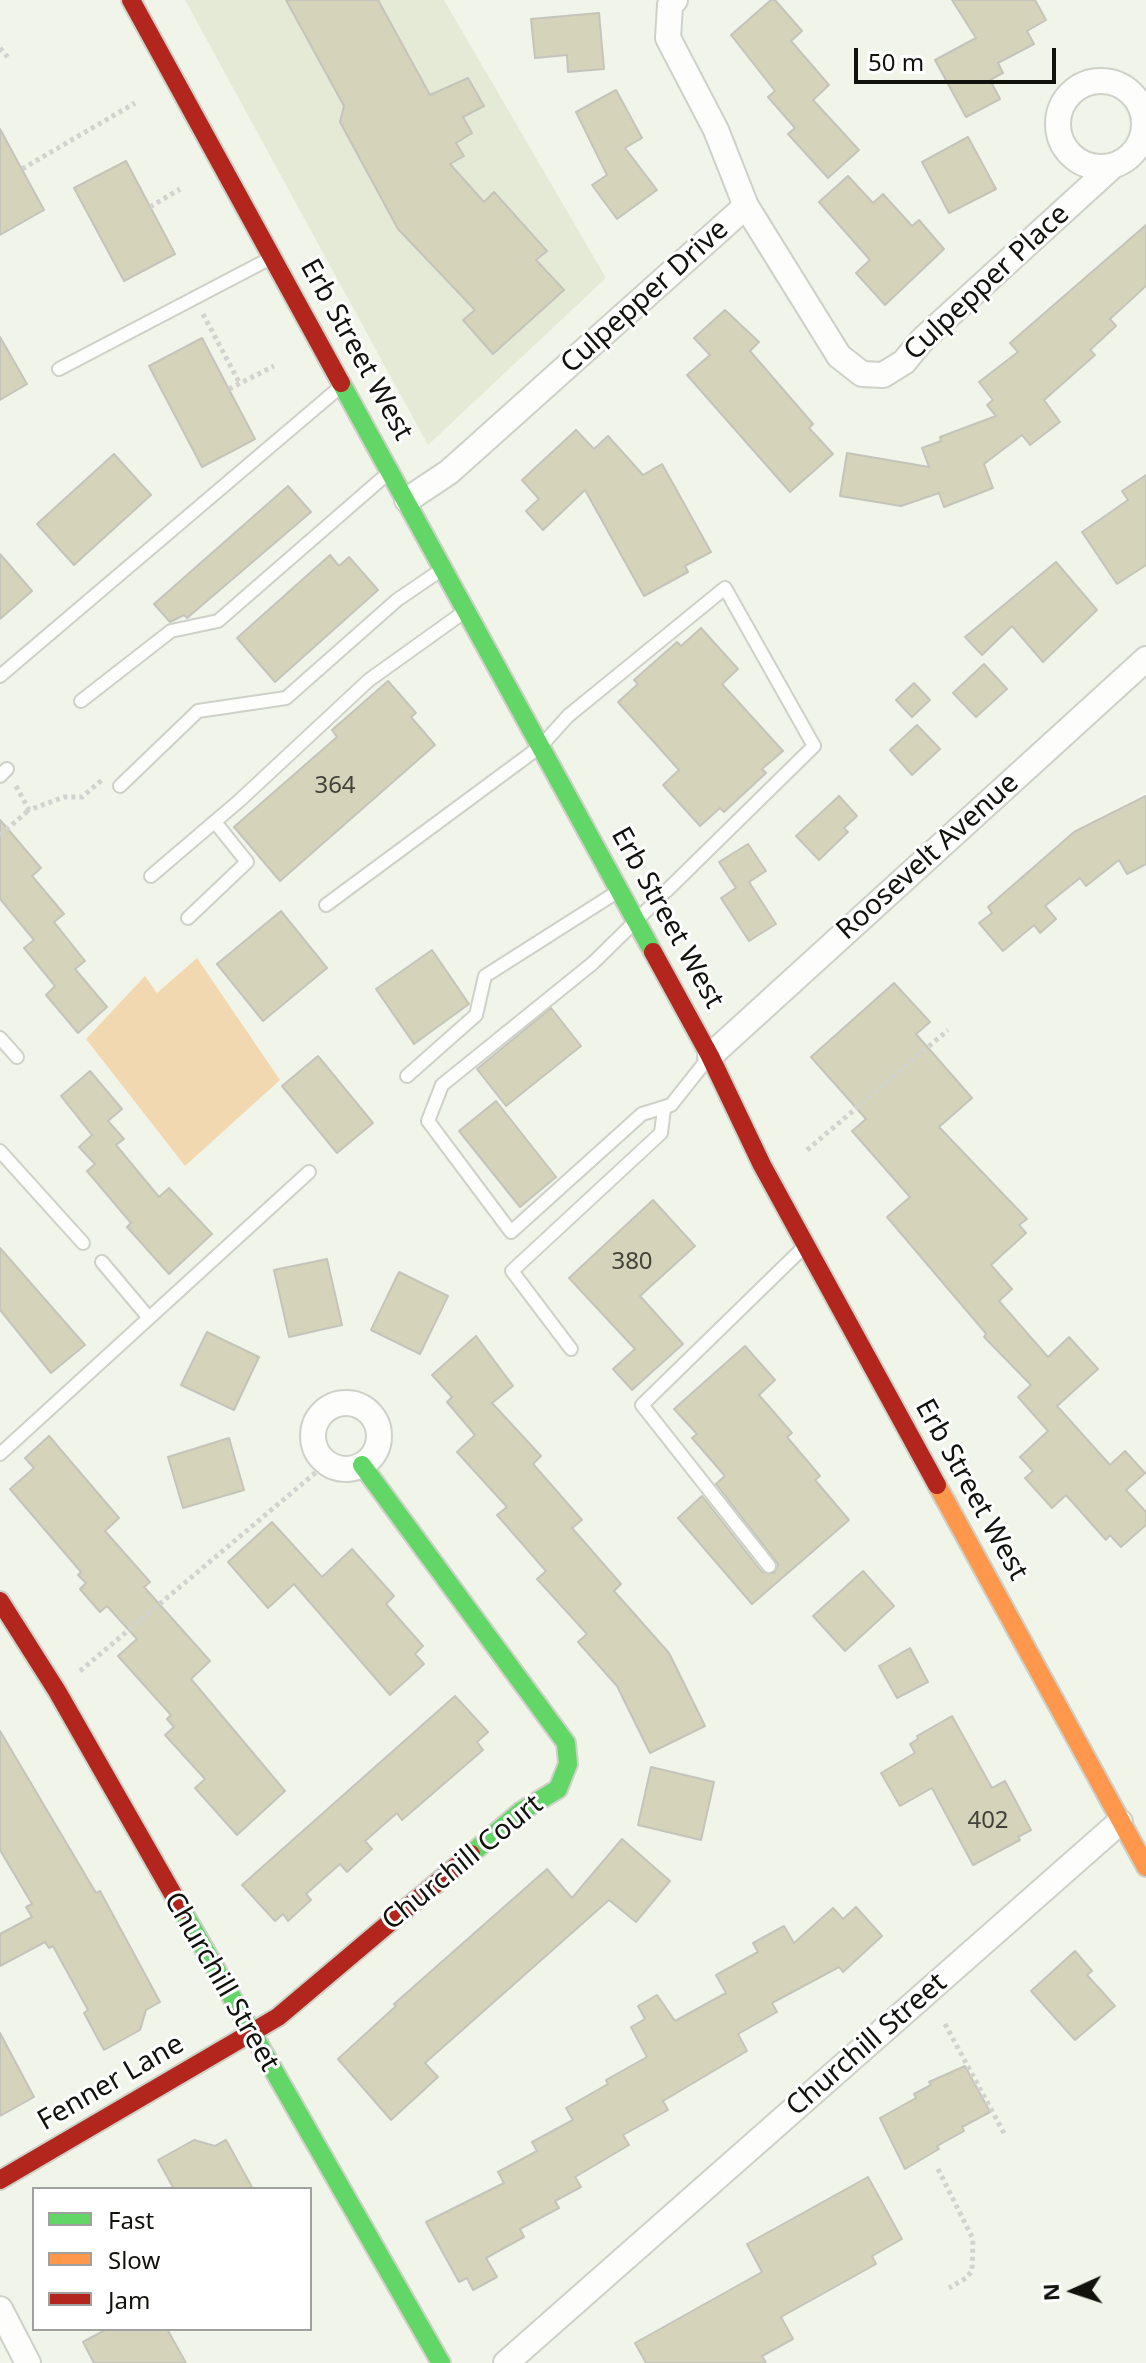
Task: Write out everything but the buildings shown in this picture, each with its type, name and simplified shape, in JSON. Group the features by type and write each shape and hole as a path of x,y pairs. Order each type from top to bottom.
{"main road":[{"name":"Erb Street West","path":"131,0 620,890 710,1056 806,1246 1146,1867"},
{"name":"Churchill Court","path":"251,2034 288,2009 520,1812 558,1789 568,1764 566,1743 362,1465"},
{"name":"Churchill Street","path":"0,1601 57,1691 441,2363"},
{"name":"Fenner Lane","path":"0,2180 251,2034"}],"street":[{"name":"Culpepper Drive","path":"407,500 449,472 746,206 716,130 668,38 670,5 675,0"},
{"name":"Culpepper Place","path":"746,206 839,356 862,374 883,375 904,362 923,339 1114,165"},
{"name":"Roosevelt Avenue","path":"710,1056 1146,659"},
{"path":"346,1403 369,1411 376,1421 379,1434 377,1449 362,1465 344,1469 327,1463 316,1451 313,1436 316,1422 327,1408 346,1403"},
{"name":"Churchill Street","path":"506,2363 1120,1822"},
{"path":"0,2309 28,2363"}],"lane":[{"path":"59,369 273,257"},
{"path":"0,676 343,384"},
{"path":"81,701 171,631 218,621 392,471"},
{"path":"120,786 198,711 286,698 397,600 444,568"},
{"path":"326,905 541,746 568,716 725,588 814,746 593,963 442,1085 428,1121 511,1232 642,1114 664,1109"},
{"path":"151,876 215,822 369,680 467,610"},
{"path":"188,918 247,862 215,822"},
{"path":"407,1076 476,1015 485,976 620,890"},
{"path":"0,1038 17,1057"},
{"path":"571,1349 512,1271 661,1133 664,1109 710,1056"},
{"path":"0,1151 83,1243"},
{"path":"0,1454 309,1172"},
{"path":"769,1566 642,1405 806,1246"},
{"path":"102,1262 149,1318"}],"path":[{"path":"0,48 10,60"},
{"path":"22,169 135,103"},
{"path":"150,207 180,189"},
{"path":"195,298 240,384"},
{"path":"229,389 274,366"},
{"path":"0,835 29,810"},
{"path":"807,1150 948,1030"},
{"path":"57,1691 327,1463"},
{"path":"945,2024 1005,2135"},
{"path":"938,2169 973,2239 972,2271 949,2288"}],"shaded area":[{"path":"185,0 444,0 606,278 428,445"},
{"path":"197,958 280,1080 185,1166 86,1039 145,976 157,993"}],"traffic: fast":[{"path":"341,383 653,952"},
{"path":"362,1465 566,1743 568,1764 558,1789 520,1812 471,1854"},
{"path":"182,1910 441,2363"}],"traffic: slow":[{"path":"937,1485 1146,1867"}],"traffic: jam":[{"path":"131,0 341,383"},
{"path":"653,952 710,1056 762,1165 937,1485"},
{"path":"0,1601 57,1691 182,1910"},
{"path":"0,2180 278,2017 471,1854"}]}
